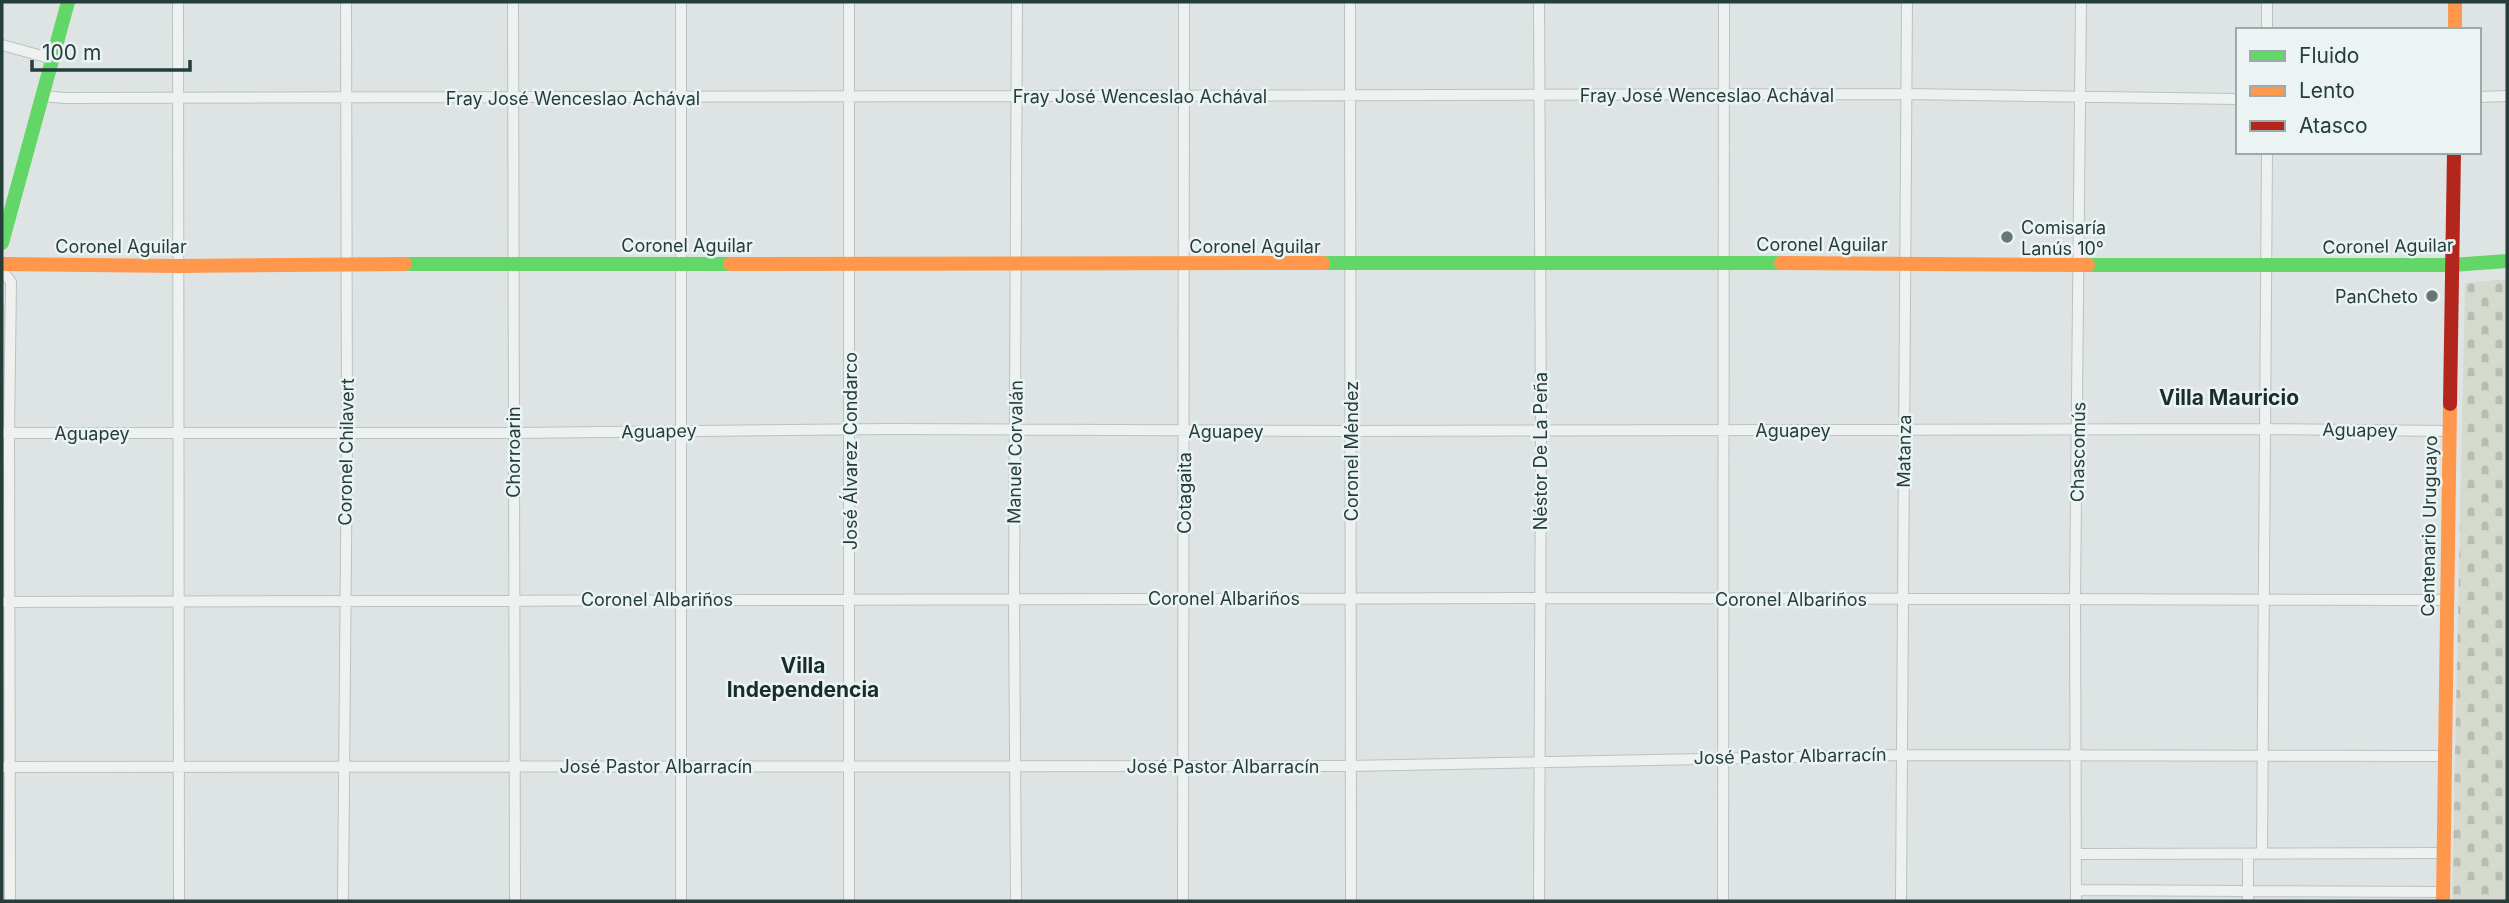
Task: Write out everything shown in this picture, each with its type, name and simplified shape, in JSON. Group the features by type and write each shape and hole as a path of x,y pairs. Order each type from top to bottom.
{"street":[{"path":"2,243 6,213 43,96 68,2"},
{"path":"178,2 179,901"},
{"name":"Coronel Chilavert","path":"343,901 347,432 346,2"},
{"name":"Chorroarin","path":"513,2 515,901"},
{"path":"681,2 681,901"},
{"name":"José Álvarez Condarco","path":"849,2 849,901"},
{"name":"Manuel Corvalán","path":"1016,901 1014,599 1017,2"},
{"name":"Cotagaita","path":"1183,901 1184,2"},
{"name":"Coronel Méndez","path":"1350,2 1351,901"},
{"name":"Néstor De La Peña","path":"1539,2 1539,901"},
{"path":"1723,901 1724,2"},
{"name":"Matanza","path":"1901,901 1907,2"},
{"name":"Chascomús","path":"2076,896 2081,2"},
{"path":"2267,2 2267,28"},
{"path":"2455,2 2455,28"},
{"path":"2,45 53,59"},
{"name":"Fray José Wenceslao Achával","path":"43,96 848,98 1906,94 2236,99"},
{"path":"2481,97 2507,96"},
{"path":"2262,854 2267,154"},
{"name":"Centenario Uruguayo","path":"2443,896 2454,154"},
{"name":"Coronel Aguilar","path":"2,264 178,266 1725,263 2266,267 2452,265 2507,261"},
{"path":"2,270 11,282 5,433 6,767 10,901"},
{"name":"Aguapey","path":"5,433 2079,429 2449,431"},
{"name":"Coronel Albariños","path":"6,602 680,598 2447,600"},
{"name":"José Pastor Albarracín","path":"6,767 1350,766 1903,755 2445,756"},
{"path":"2076,854 2444,853"},
{"path":"2248,854 2248,901"},
{"path":"2076,896 2248,889 2443,896"}],"green space":[{"path":"2507,279 2507,901 2452,901 2465,283"},
{"path":"2,303 5,305 2,421"}],"traffic: fast":[{"path":"2,243 68,2"},
{"path":"2088,265 2452,265 2507,261"},
{"path":"1323,263 1781,263"},
{"path":"405,264 730,264"}],"traffic: slow":[{"path":"2455,2 2455,28"},
{"path":"730,264 1323,263"},
{"path":"1781,263 2088,265"},
{"path":"2,264 405,264"},
{"path":"2443,901 2450,404"}],"traffic: jam":[{"path":"2450,404 2454,154"}],"place":[{"name":"Comisaría Lanús 10°","path":"2007,237"},
{"name":"PanCheto","path":"2432,296"}],"district":[{"name":"Villa Mauricio","path":"2229,397"},
{"name":"Villa Independencia","path":"803,677"}]}
